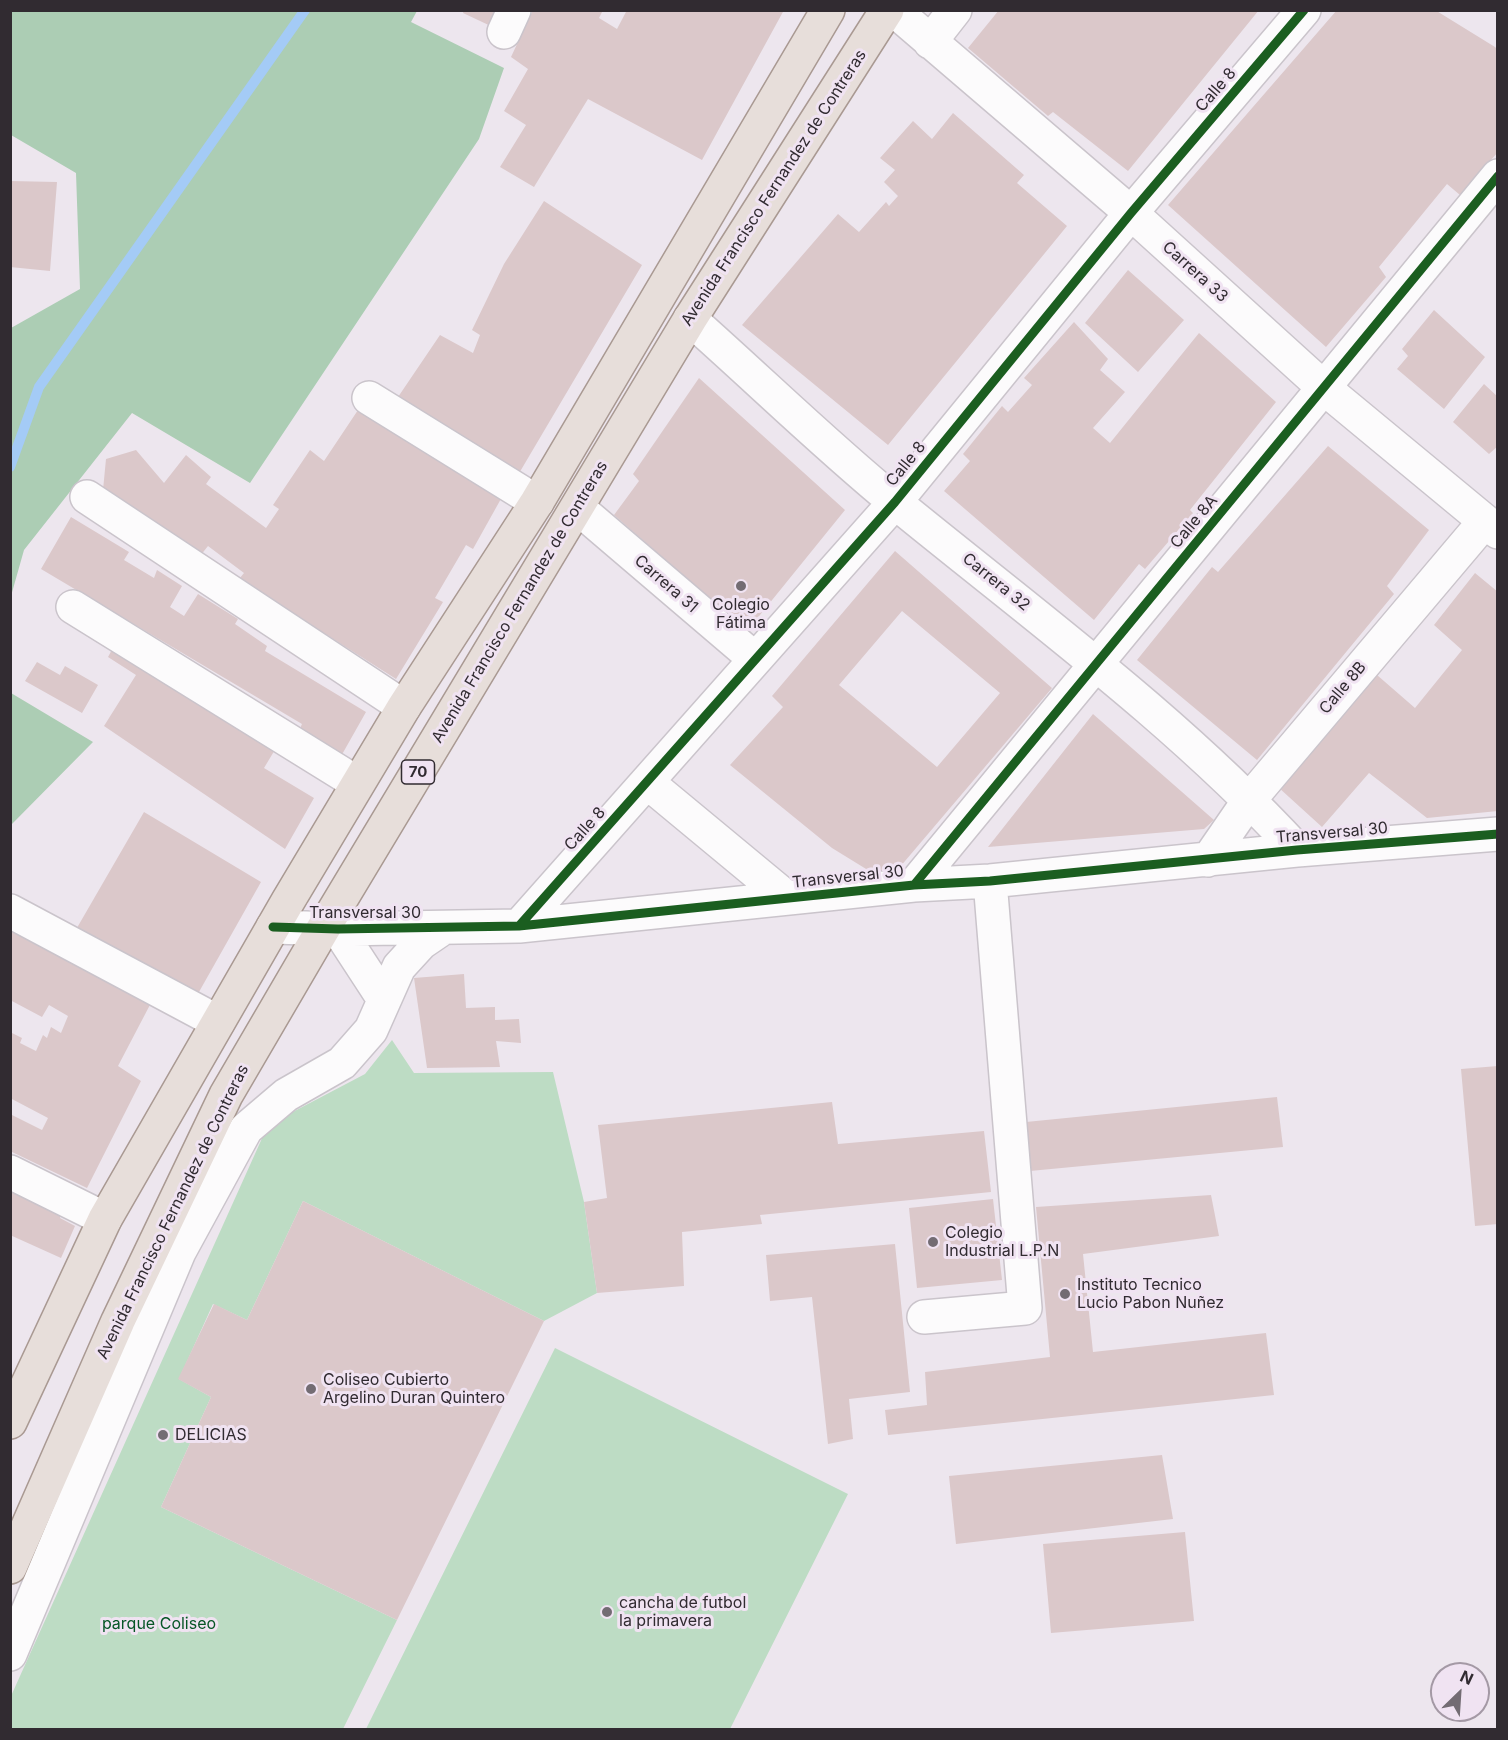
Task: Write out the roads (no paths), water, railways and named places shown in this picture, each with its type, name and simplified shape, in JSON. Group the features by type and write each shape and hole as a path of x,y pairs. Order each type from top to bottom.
{"main road":[{"path":"10,1422 105,1219 273,927 404,707 537,502 828,10"},
{"name":"Avenida Francisco Fernandez de Contreras","path":"10,1567 118,1321 226,1095 330,929 690,319 887,10"}],"street":[{"name":"Carrera 33","path":"894,10 1131,213 1324,388 1491,526"},
{"path":"930,42 955,10"},
{"name":"Calle 8","path":"519,926 895,502 1131,213 1304,10"},
{"name":"Calle 8A","path":"914,885 1497,176"},
{"name":"Carrera 32","path":"690,319 895,502 1097,663 1250,799 1297,850"},
{"path":"369,399 537,502"},
{"path":"87,497 404,707"},
{"name":"Carrera 31","path":"578,508 755,660"},
{"name":"Calle 8B","path":"1208,860 1250,799 1491,526"},
{"path":"72,607 357,783"},
{"path":"647,782 788,898"},
{"name":"Transversal 30","path":"273,927 330,929 519,926 914,885 990,881 1297,850 1497,834"},
{"path":"924,1317 1025,1308 990,881"},
{"path":"10,911 218,1022"},
{"path":"10,1654 179,1252 246,1129 286,1095 342,1063 371,1030 383,998 399,967 421,943 443,928"},
{"path":"330,929 383,998"},
{"path":"10,1172 105,1219"}],"waterway":[{"path":"10,467 39,387 305,10"}],"place":[{"name":"Colegio Fátima","path":"741,586"},
{"name":"Colegio Industrial L.P.N","path":"933,1242"},
{"name":"Instituto Tecnico Lucio Pabon Nuñez","path":"1065,1294"},
{"name":"Coliseo Cubierto Argelino Duran Quintero","path":"311,1389"},
{"name":"DELICIAS","path":"163,1435"},
{"name":"cancha de futbol la primavera","path":"607,1612"}],"park label":[{"name":"parque Coliseo","path":"159,1624"}]}
